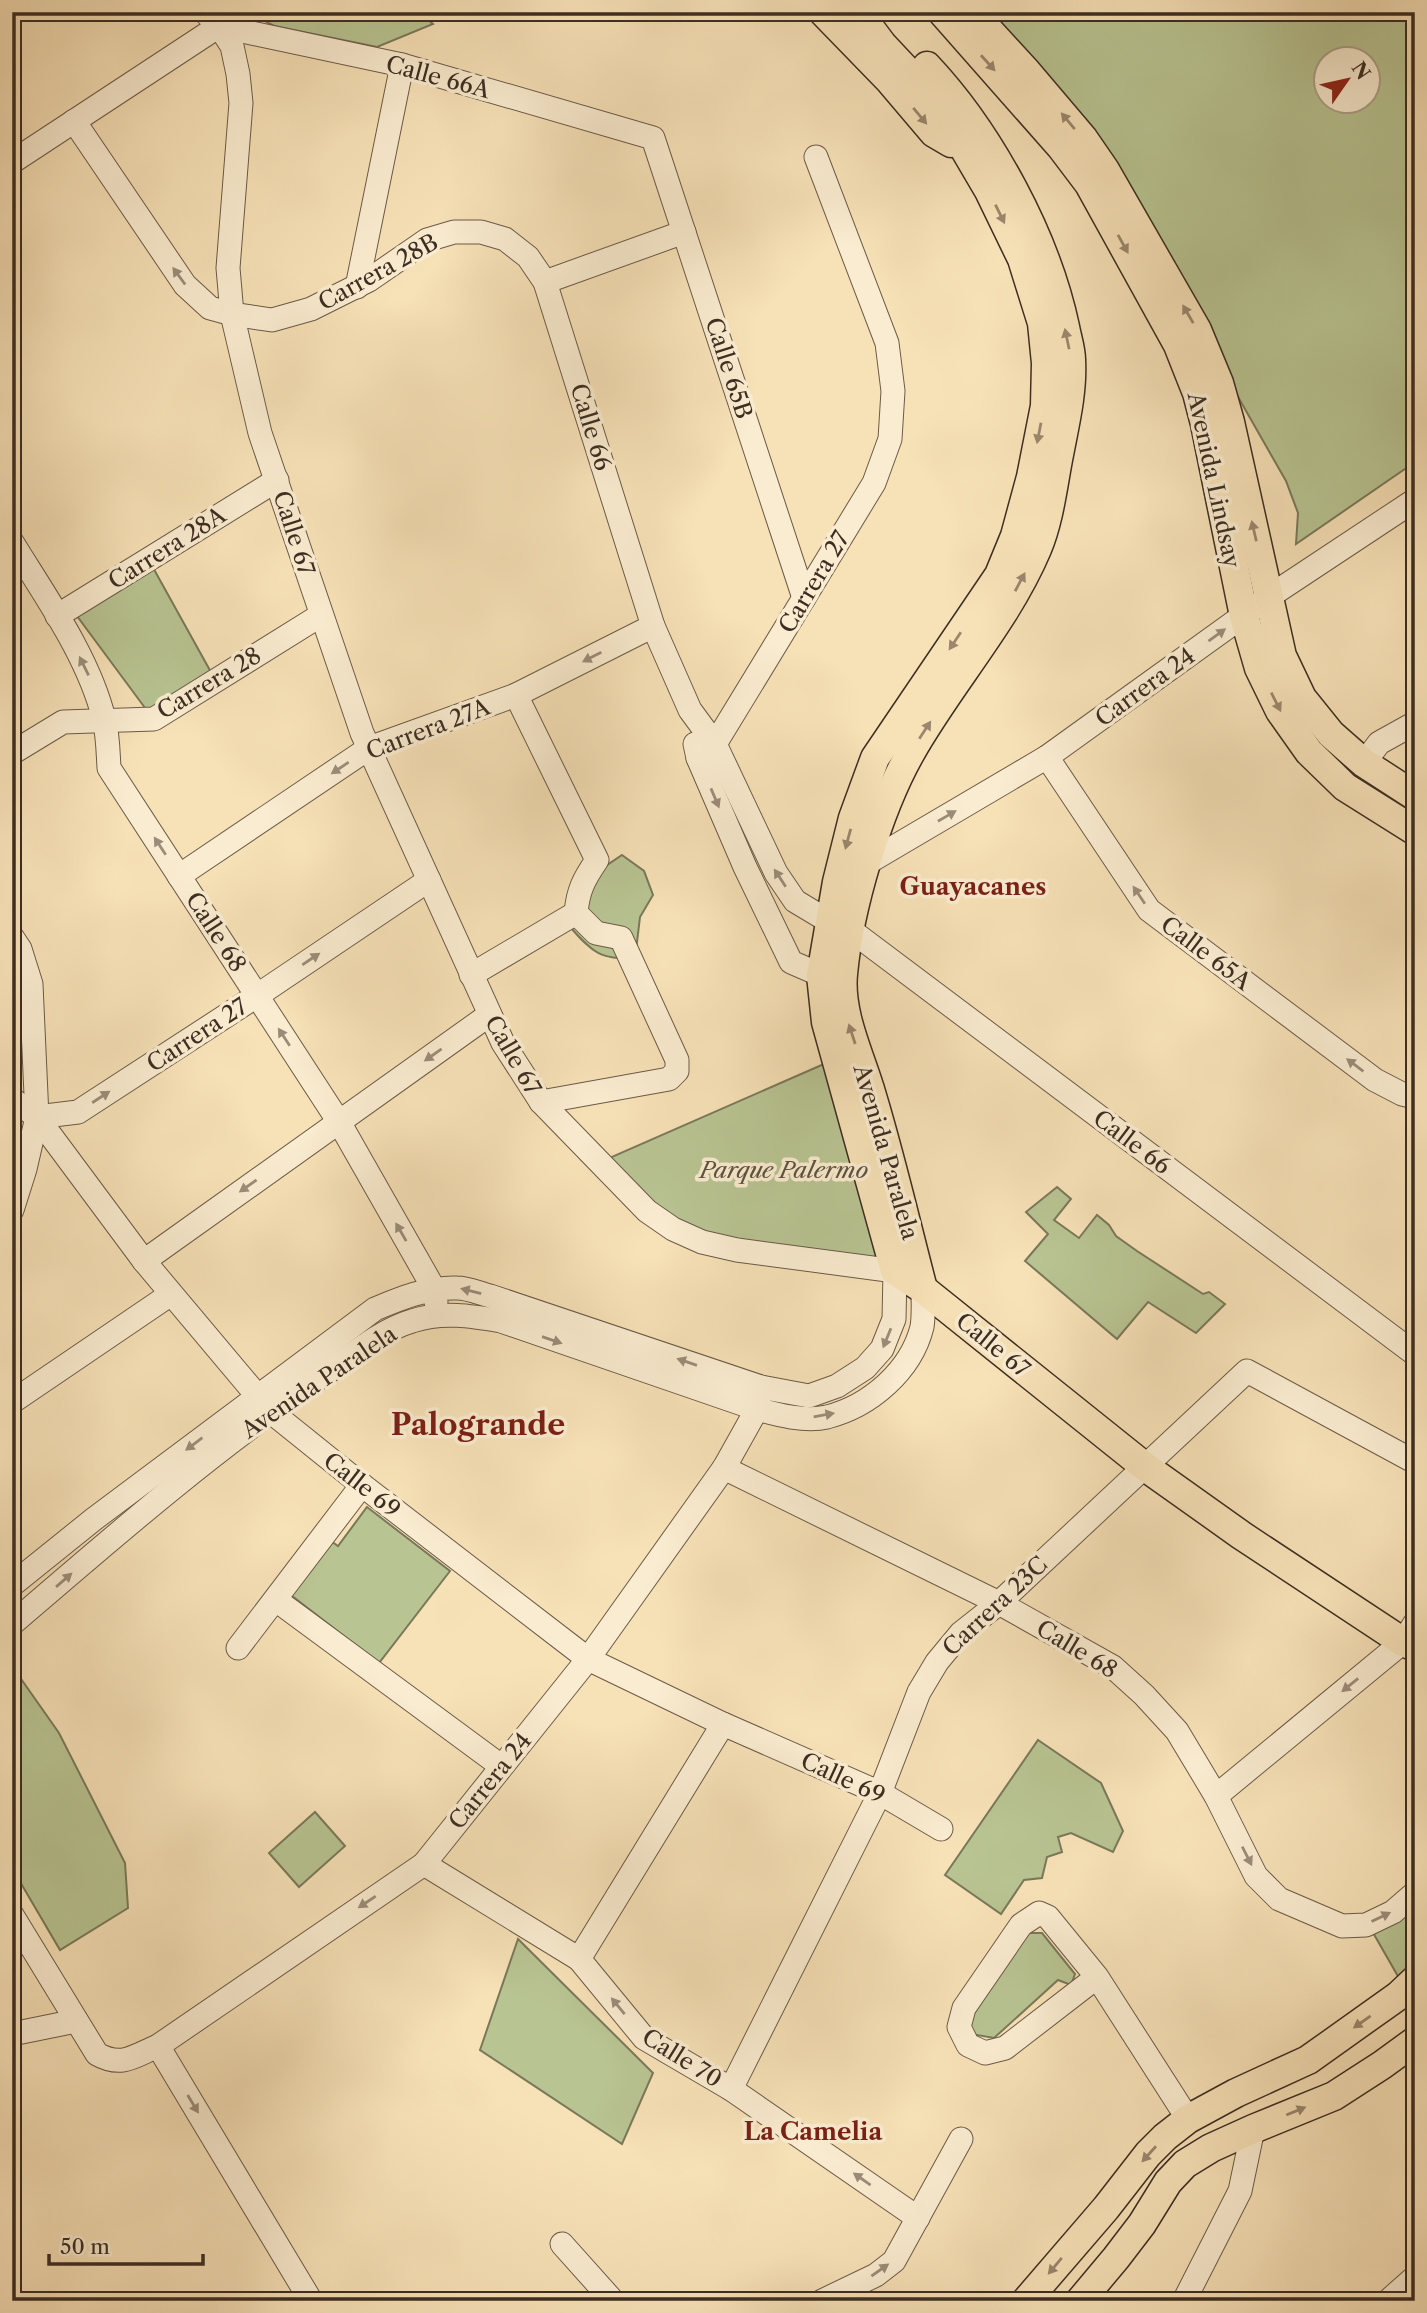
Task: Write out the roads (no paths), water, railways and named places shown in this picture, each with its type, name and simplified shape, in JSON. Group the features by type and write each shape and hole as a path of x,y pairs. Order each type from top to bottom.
{"main road":[{"path":"823,12 890,80 934,133 968,154"},
{"name":"Avenida Paralela","path":"858,12 882,44 926,91 945,116 989,191 1023,259 1042,323 1046,363 1045,406 1031,477 1015,536 999,575 875,758 853,818 836,882 839,926 826,1022 895,1271"},
{"name":"Avenida Paralela","path":"839,926 867,863 889,796 911,752 1013,594 1038,548 1048,514 1068,405 1072,359 1057,290 1030,222 961,103 898,35 882,12"},
{"name":"Avenida Lindsay","path":"942,12 1061,147 1089,184 1178,345 1197,393 1205,424 1244,616 1259,668 1280,711 1309,752 1345,787 1415,831"},
{"name":"Avenida Lindsay","path":"972,12 1083,138 1110,179 1197,330 1219,383 1230,422 1282,656 1302,698 1331,734 1364,763 1415,796"},
{"name":"Avenida Paralela","path":"831,976 872,1096 923,1289"},
{"name":"Calle 67","path":"895,1271 923,1289 1144,1466 1241,1535 1411,1637"},
{"path":"1027,2301 1148,2154 1188,2119 1236,2093 1308,2060 1398,1996 1415,1980"},
{"path":"1080,2301 1142,2224 1168,2182 1185,2164 1211,2148 1334,2096 1415,2041"}],"street":[{"name":"Calle 66A","path":"212,19 402,65 653,138"},
{"path":"12,162 74,121 212,19"},
{"name":"Calle 67","path":"212,19 232,46 239,74 241,103 228,268 232,314 260,433 354,715 503,1043 541,1102 647,1211 673,1229 702,1242 737,1250 895,1271"},
{"path":"356,287 402,65"},
{"name":"Carrera 28B","path":"74,121 185,285 210,308 272,320 311,309 356,287 427,240 454,232 481,232 505,239 528,257 545,282"},
{"name":"Calle 65B","path":"653,138 804,598"},
{"name":"Carrera 27","path":"706,751 874,483 890,439 892,391 887,343 816,157"},
{"path":"545,282 684,232"},
{"name":"Calle 66","path":"545,282 653,626 706,751 745,867 791,962 831,976"},
{"name":"Carrera 28A","path":"57,616 277,480"},
{"name":"Carrera 24","path":"867,863 1047,757 1269,597 1415,500"},
{"name":"Calle 68","path":"12,542 87,671 104,719 109,768 339,1122 434,1289 439,1315"},
{"name":"Carrera 28","path":"12,753 63,722 153,719 321,615"},
{"name":"Carrera 27A","path":"179,876 369,748 516,695 653,626"},
{"path":"516,695 597,860 585,876 577,895 576,913 596,933 621,938 677,1060 677,1071 669,1079 541,1102"},
{"path":"1364,763 1379,743 1415,723"},
{"name":"Calle 66","path":"706,751 775,873 795,901 839,926 1415,1354"},
{"name":"Calle 65A","path":"1047,757 1149,910 1375,1080 1402,1094 1415,1097"},
{"name":"Carrera 27","path":"37,1117 78,1112 429,880"},
{"path":"471,975 576,913"},
{"path":"12,937 20,948 31,984 37,1117 12,1210"},
{"path":"144,1261 489,1015"},
{"name":"Calle 69","path":"12,1099 37,1117 144,1261 264,1404 362,1485 588,1659 723,1724 880,1793 941,1829"},
{"name":"Avenida Paralela","path":"12,1585 94,1519 264,1404 387,1331 413,1320 439,1315 468,1315 501,1321 759,1398 808,1396 838,1386 865,1368 882,1349 894,1319 895,1271"},
{"name":"Avenida Paralela","path":"12,1624 375,1309 408,1295 434,1289 459,1288 490,1296 759,1398 787,1417 825,1417 857,1404 890,1383 910,1356 922,1326 923,1289"},
{"path":"12,1402 171,1294"},
{"name":"Carrera 23C","path":"731,2089 880,1793 919,1692 937,1661 961,1633 999,1603 1247,1371 1415,1462"},
{"name":"Carrera 24","path":"76,2021 97,2054 110,2061 123,2062 158,2046 424,1864 588,1659 724,1468 759,1398"},
{"name":"Calle 68","path":"724,1468 999,1603 1113,1667 1144,1695 1177,1731 1216,1796 1256,1876 1279,1899 1342,1926 1366,1924 1393,1912 1415,1893"},
{"path":"239,1648 362,1485"},
{"path":"276,1600 501,1766"},
{"path":"1216,1796 1411,1637"},
{"path":"579,1959 723,1724"},
{"name":"Calle 70","path":"424,1864 579,1959 643,2038 731,2089 918,2218"},
{"path":"1097,1977 1005,2048 985,2053 968,2045 959,2027 964,2008 1021,1925 1039,1913 1048,1917 1097,1977 1188,2119"},
{"path":"12,1915 76,2021 12,2034"},
{"path":"158,2046 310,2301"},
{"path":"1184,2301 1240,2191 1253,2129"},
{"path":"822,2301 876,2274 894,2261 961,2139"},
{"path":"562,2244 613,2301"},
{"path":"1388,2301 1415,2277"}],"district":[{"name":"Guayacanes","path":"973,886"},
{"name":"Palogrande","path":"478,1424"},
{"name":"La Camelia","path":"813,2131"}],"park label":[{"name":"Parque Palermo","path":"784,1170"}]}
